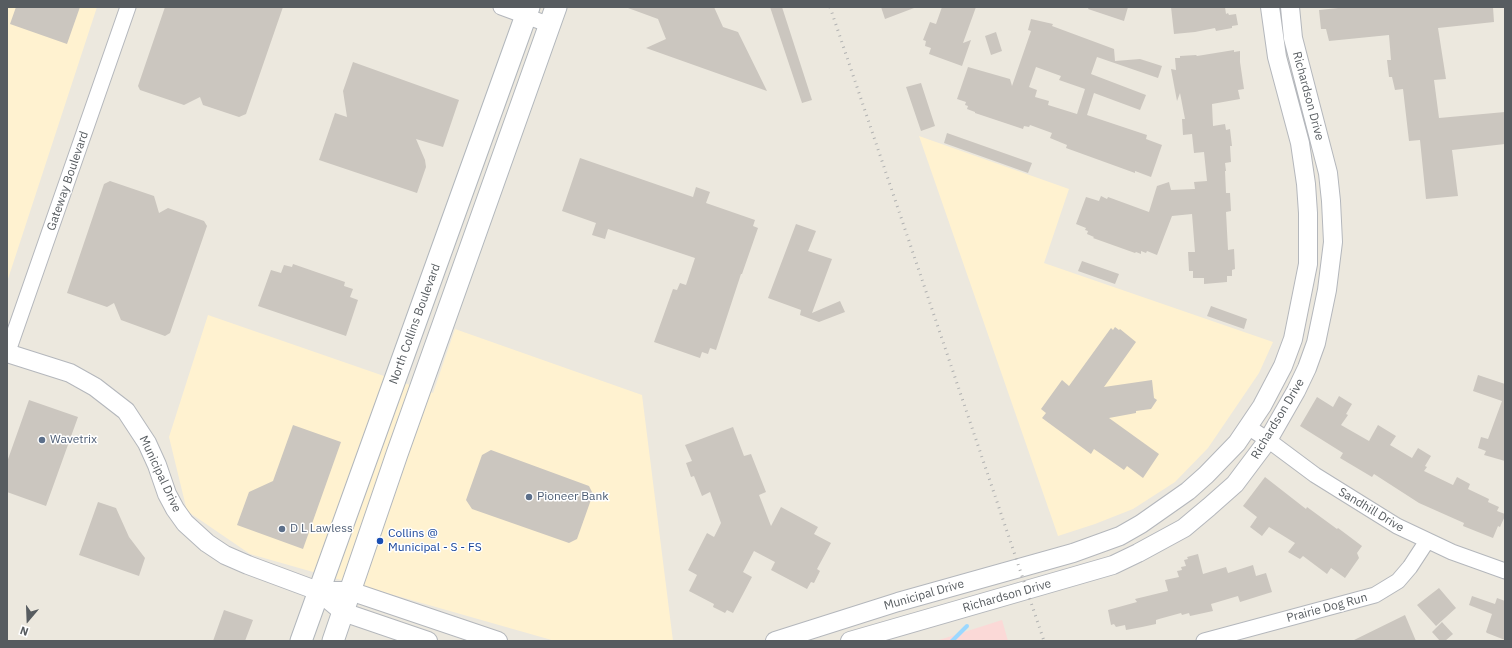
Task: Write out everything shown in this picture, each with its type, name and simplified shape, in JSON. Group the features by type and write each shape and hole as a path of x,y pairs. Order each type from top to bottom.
{"main road":[{"name":"North Collins Boulevard","path":"300,641 528,12"},
{"path":"333,641 553,16"},
{"path":"474,238 471,225 471,206 477,152"},
{"path":"441,254 474,238"}],"street":[{"name":"Gateway Boulevard","path":"7,353 128,7"},
{"path":"501,7 553,16"},
{"name":"Richardson Drive","path":"1073,553 1120,536 1141,524 1188,491 1223,458 1237,442 1262,406 1279,373 1293,339 1308,264 1308,213 1306,184 1300,143 1278,57 1270,7"},
{"name":"Richardson Drive","path":"850,641 1113,565 1138,554 1184,528 1209,507 1234,484 1268,440 1296,391 1307,368 1316,343 1327,290 1332,242 1331,201 1328,173 1293,38 1290,7"},
{"name":"Municipal Drive","path":"7,353 70,373 95,387 126,412 147,443 157,465 167,494 175,509 185,523 207,543 225,555 248,565 318,591 343,612 428,641"},
{"name":"Sandhill Drive","path":"1248,427 1315,475 1367,509 1397,526 1427,542 1505,571"},
{"name":"Prairie Dog Run","path":"1204,641 1376,595 1398,581 1410,567 1427,542"},
{"name":"Municipal Drive","path":"775,641 885,606 1073,553"},
{"name":"Municipal Drive","path":"318,591 350,591 498,641"},
{"path":"885,606 892,629"}],"shaded area":[{"path":"7,7 97,7 7,282"},
{"path":"919,136 1069,189 1044,263 1273,342 1259,373 1208,448 1175,482 1133,509 1095,524 1058,536"},
{"path":"208,315 433,393 455,329 642,395 673,641 555,641 250,554 187,511 169,437"},
{"path":"1002,620 1008,641 936,641"}],"building":[{"path":"16,7 80,7 67,44 10,24"},
{"path":"165,7 283,7 246,114 239,117 203,105 200,97 184,105 140,90 138,86"},
{"path":"714,7 723,27 738,32 767,91 646,48 666,39 658,19 628,8"},
{"path":"770,7 782,7 812,100 802,103"},
{"path":"881,7 914,7 914,8 885,19"},
{"path":"942,7 976,7 963,43 971,40 962,66 929,54 931,48 925,46 926,41 923,40 930,22 936,24"},
{"path":"1089,7 1128,7 1124,21 1088,9"},
{"path":"1171,7 1225,7 1226,14 1236,14 1238,25 1232,26 1232,28 1216,31 1215,28 1174,34"},
{"path":"1348,7 1493,7 1494,22 1438,28 1446,79 1434,80 1439,118 1505,112 1505,144 1452,150 1458,196 1426,199 1420,140 1409,141 1403,89 1395,90 1392,77 1389,77 1387,60 1391,60 1389,35 1329,41 1326,29 1321,29 1319,10"},
{"path":"1031,19 1053,24 1052,26 1114,49 1115,61 1140,59 1162,66 1158,78 1097,57 1091,74 1146,95 1140,110 1094,93 1087,115 1147,135 1146,139 1162,145 1151,177 1135,171 1135,173 1066,148 1067,145 1050,138 1052,133 1030,125 1029,127 1024,126 1023,129 975,113 967,109 968,106 965,105 966,102 957,99 968,67 1010,79 1012,86 1031,31 1028,30","holes":["1036,67 1061,76 1059,80 1085,89 1077,114 1048,105 1049,101 1035,97 1037,90 1029,87"]},
{"path":"996,32 1002,51 991,55 985,36"},
{"path":"1234,50 1234,52 1240,51 1244,89 1238,90 1240,99 1212,104 1213,126 1225,124 1226,130 1230,129 1232,146 1230,146 1231,162 1225,163 1225,171 1226,193 1230,193 1231,211 1226,212 1228,250 1234,249 1235,269 1232,270 1232,276 1227,276 1227,282 1204,284 1204,278 1193,278 1193,271 1189,271 1188,252 1195,252 1192,214 1172,216 1157,255 1147,251 1146,253 1141,251 1141,254 1135,253 1093,238 1094,237 1087,234 1088,231 1085,230 1086,228 1076,224 1086,197 1099,201 1101,196 1107,199 1108,197 1149,212 1157,186 1169,182 1171,190 1195,189 1194,182 1207,181 1204,152 1194,153 1192,134 1183,135 1182,119 1185,119 1180,93 1177,101 1171,69 1176,70 1175,58 1180,58 1180,56 1197,56"},
{"path":"353,62 459,100 443,147 416,139 425,160 426,167 417,193 319,160 335,113 347,117 343,91"},
{"path":"921,83 935,126 921,131 906,87"},
{"path":"947,133 1032,163 1028,173 944,143"},
{"path":"580,158 693,197 696,187 710,192 706,203 755,220 753,226 758,228 716,350 710,348 708,354 702,352 700,358 654,342 673,289 677,290 680,283 686,285 695,258 608,229 605,239 592,235 596,223 562,211"},
{"path":"110,181 154,196 159,213 168,208 204,221 207,226 170,333 165,336 121,320 114,303 107,307 67,293 104,184"},
{"path":"796,224 816,231 808,251 832,259 812,313 840,301 845,312 819,322 800,315 801,310 768,298"},
{"path":"1082,261 1119,274 1115,284 1078,271"},
{"path":"293,264 345,282 344,286 353,289 350,297 358,300 346,336 258,306 271,270 281,273 284,265 292,267"},
{"path":"1211,306 1247,319 1244,329 1207,316"},
{"path":"1115,327 1119,330 1120,329 1136,342 1104,387 1152,380 1154,398 1157,400 1151,409 1109,418 1159,454 1143,478 1127,466 1124,470 1094,449 1091,454 1042,418 1046,413 1041,409 1062,380 1069,386 1111,328 1113,330"},
{"path":"1478,375 1505,384 1505,461 1484,455 1486,451 1478,448 1481,437 1488,439 1502,401 1473,391"},
{"path":"1339,396 1352,404 1346,414 1348,415 1341,425 1369,441 1378,425 1396,436 1390,445 1412,458 1418,448 1431,456 1425,466 1427,467 1424,471 1453,485 1457,477 1470,484 1468,489 1489,499 1488,502 1499,507 1497,511 1505,514 1505,516 1500,527 1498,526 1493,538 1463,526 1464,523 1419,503 1374,474 1372,477 1340,458 1343,453 1300,426 1317,397 1333,407"},
{"name":"Wavetrix","path":"29,400 78,417 46,506 7,492 7,462"},
{"path":"293,425 341,442 303,549 237,525 249,492 273,481"},
{"path":"733,427 744,456 751,454 766,492 759,495 771,526 781,507 818,527 814,534 831,543 817,569 820,571 814,583 811,582 807,589 771,570 775,562 754,551 743,572 752,577 733,613 727,610 725,613 713,607 714,604 689,591 697,575 688,570 707,533 714,537 721,523 710,492 702,496 694,476 691,477 686,463 692,461 685,445"},
{"name":"Pioneer Bank","path":"491,450 589,486 593,494 577,539 569,543 472,509 466,500 482,455"},
{"path":"1265,477 1306,509 1307,507 1362,546 1357,553 1359,558 1345,578 1331,568 1327,574 1303,556 1300,559 1288,552 1295,543 1269,527 1262,536 1250,527 1257,517 1243,506"},
{"path":"98,502 116,508 129,537 145,558 139,576 79,555"},
{"path":"1198,554 1203,574 1226,567 1228,573 1253,565 1256,576 1266,573 1272,592 1240,602 1238,596 1211,604 1213,611 1190,616 1189,613 1182,615 1181,613 1156,620 1156,624 1142,627 1126,630 1125,625 1116,627 1114,624 1111,625 1108,610 1137,602 1135,599 1168,591 1165,580 1179,577 1177,571 1182,570 1181,567 1186,566 1184,560 1188,559 1187,557"},
{"path":"1439,588 1456,608 1436,626 1417,605"},
{"path":"1472,596 1495,604 1497,598 1505,601 1505,640 1486,632 1492,614 1469,605"},
{"path":"224,610 253,620 245,641 213,641"},
{"path":"1405,615 1416,641 1352,641"},
{"path":"1442,622 1453,634 1445,641 1440,641 1432,632"}],"waterway":[{"path":"952,641 967,626"}],"railway":[{"path":"830,7 1044,641"}],"place":[{"name":"Wavetrix","path":"42,440"},
{"name":"Pioneer Bank","path":"529,497"},
{"name":"D L Lawless","path":"282,529"},
{"name":"Collins @ Municipal - S - FS","path":"380,541"}]}
